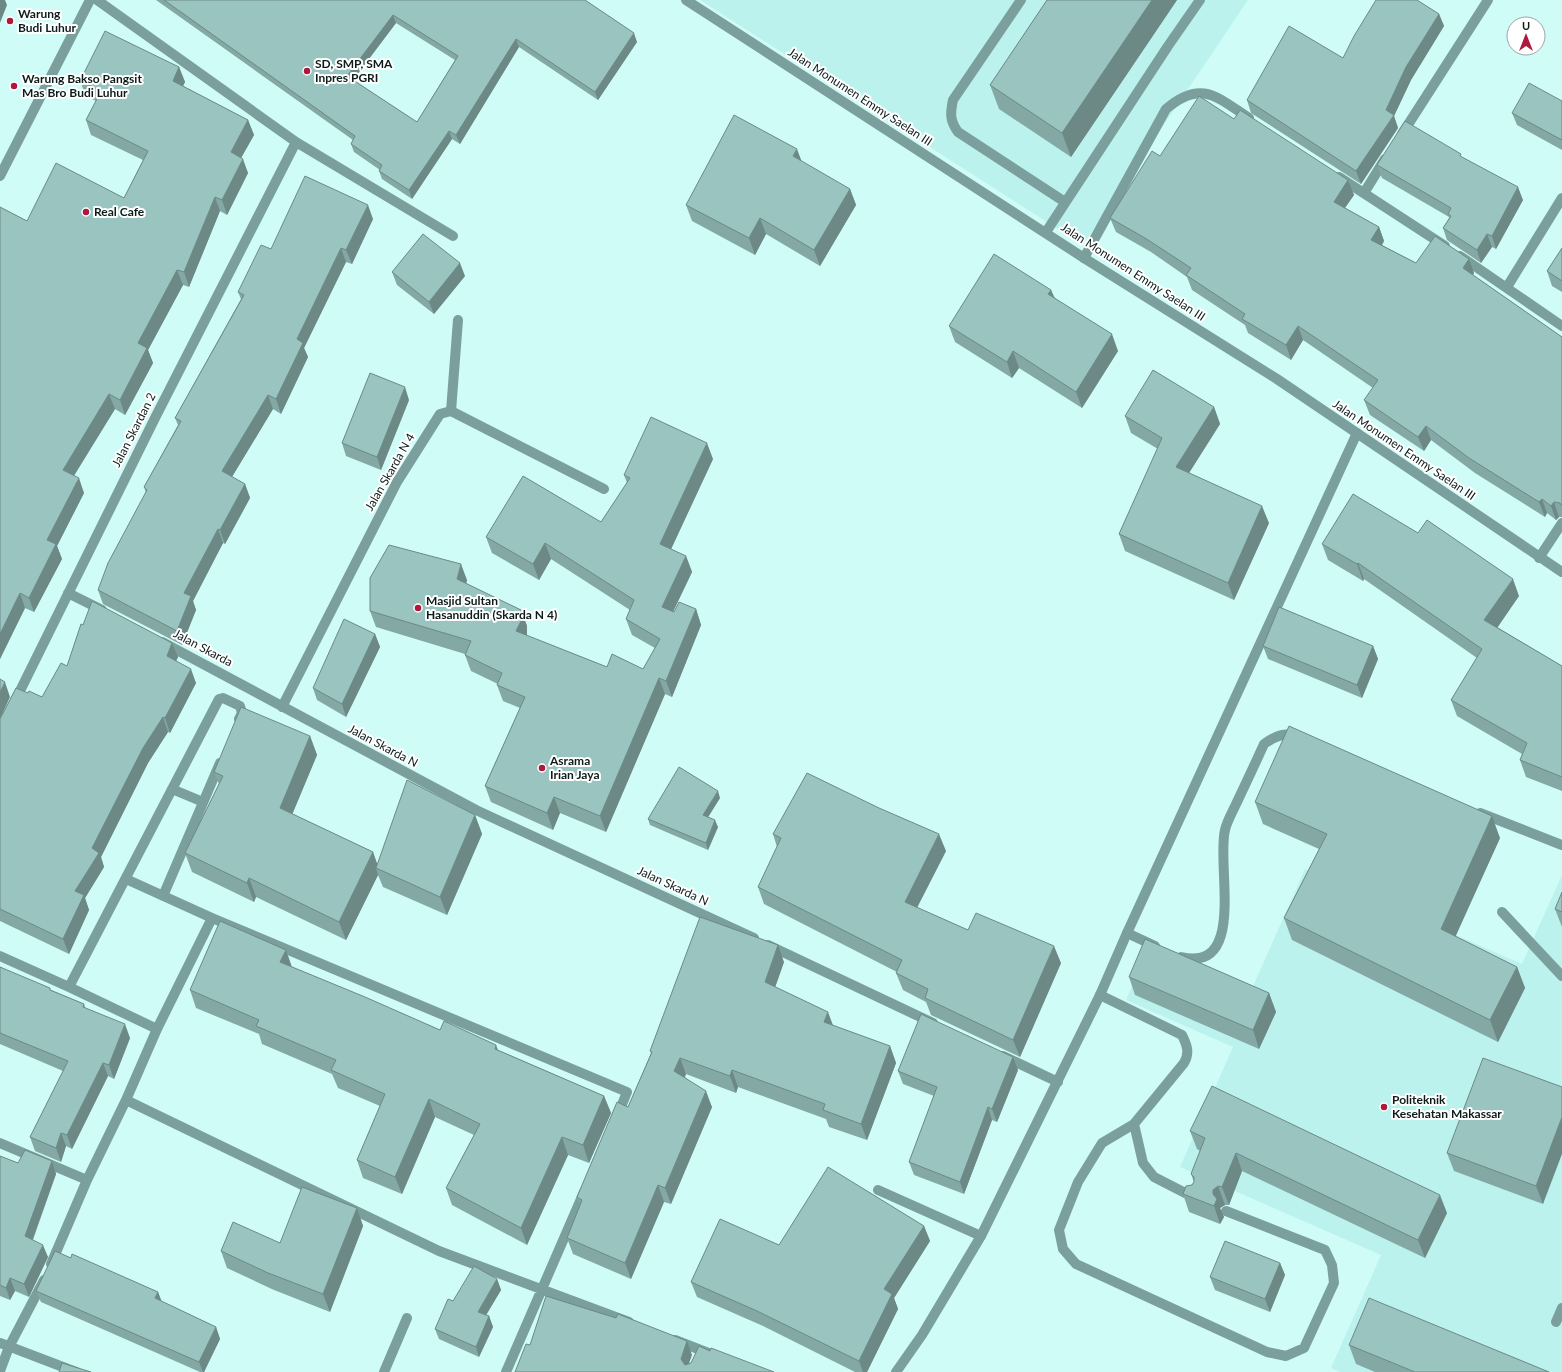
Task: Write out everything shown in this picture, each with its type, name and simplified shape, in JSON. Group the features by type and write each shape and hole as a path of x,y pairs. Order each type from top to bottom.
{"street":[{"path":"0,176 90,0"},
{"path":"97,0 296,142 453,236"},
{"name":"Jalan Monumen Emmy Saelan III","path":"686,0 1084,258 1277,379 1539,558 1562,572"},
{"path":"1022,0 952,100 950,113 951,122 958,132 1065,202"},
{"path":"1046,232 1200,0"},
{"path":"1398,140 1488,0"},
{"path":"1084,258 1166,109 1174,102 1198,92 1212,94 1258,124"},
{"name":"Jalan Skardan 2","path":"10,712 68,593 296,142"},
{"path":"1364,193 1389,153"},
{"path":"1331,171 1562,326"},
{"path":"1506,287 1562,198"},
{"path":"458,320 451,411 604,489"},
{"name":"Jalan Skarda N 4","path":"282,707 397,482 440,414 451,411"},
{"path":"896,1372 922,1335 981,1236 1058,1082 1100,995 1127,933 1357,433"},
{"path":"1539,558 1562,524"},
{"path":"68,593 110,614"},
{"name":"Jalan Skarda","path":"151,636 282,707"},
{"path":"69,987 219,699 223,698 242,710 236,726"},
{"name":"Jalan Skarda N","path":"282,707 476,810 722,923 944,1028"},
{"path":"1127,933 1166,951 1194,960 1210,955 1218,944 1225,921 1222,848 1225,829 1264,744 1274,736 1293,735 1307,741"},
{"path":"163,896 224,754"},
{"path":"172,789 203,802"},
{"path":"1469,808 1562,845"},
{"path":"126,879 212,918 627,1092 613,1126"},
{"path":"1502,912 1562,976"},
{"path":"0,1371 4,1345 47,1275 87,1180 126,1100 157,1029 212,918"},
{"path":"0,956 157,1029"},
{"path":"1100,995 1182,1035 1187,1045 1188,1057 1134,1124 1102,1143 1078,1182 1059,1230 1063,1249 1076,1264 1267,1352 1286,1356 1304,1348 1334,1283 1332,1265 1325,1250 1226,1211"},
{"path":"994,1052 1058,1082"},
{"path":"126,1100 439,1251 541,1288 636,1325"},
{"path":"1134,1124 1143,1163 1154,1177 1195,1198"},
{"path":"0,1143 87,1180"},
{"path":"506,1372 541,1288 588,1184"},
{"path":"878,1190 981,1236"},
{"path":"1556,1322 1562,1308"},
{"path":"384,1372 407,1318"},
{"path":"664,1336 722,1357"},
{"path":"4,1345 76,1372"},
{"path":"696,1362 701,1350"}],"shaded area":[{"path":"700,0 1248,0 1083,245"},
{"name":"Politeknik Kesehatan Makassar","path":"1305,869 1522,964 1562,875 1562,1372 1340,1372 1331,1368 1381,1255 1180,1167 1233,1047 1126,1000 1149,948 1250,993"}],"building":[{"path":"164,0 585,0 634,33 595,92 516,39 456,135 449,131 409,190 379,171 382,165 351,144 355,136","holes":["393,15 458,56 417,122 347,76"]},
{"path":"1047,0 1152,0 1062,133 990,85"},
{"path":"1376,0 1417,0 1439,14 1406,67 1386,110 1394,115 1356,171 1247,100 1289,26 1343,58 1354,36"},
{"path":"105,31 179,67 173,81 248,120 231,152 243,159 222,200 215,197 184,272 177,270 138,343 147,348 120,400 109,394 63,470 79,478 47,540 56,544 29,598 20,593 0,634 0,207 27,221 56,163 124,198 148,151 86,120 101,91 80,81"},
{"path":"1529,83 1562,101 1562,140 1512,113"},
{"path":"1199,96 1234,119 1240,110 1348,180 1334,202 1379,227 1371,240 1416,263 1435,236 1469,259 1463,268 1562,337 1562,506 1560,503 1554,502 1551,506 1542,499 1539,502 1469,458 1426,426 1418,437 1364,400 1378,380 1298,326 1286,345 1242,319 1245,314 1186,275 1191,268 1145,238 1110,218 1152,151 1160,156"},
{"path":"734,115 797,149 793,156 850,189 814,250 760,218 749,238 686,205"},
{"path":"1405,121 1461,154 1460,156 1518,187 1492,236 1487,234 1477,250 1443,228 1451,216 1448,214 1451,208 1377,165"},
{"path":"305,176 368,205 346,250 341,248 297,339 303,343 276,399 268,395 222,471 245,484 220,530 218,529 184,593 191,596 177,631 98,590 108,563 147,490 144,487 181,421 175,418 244,295 238,292 261,245 271,249"},
{"path":"423,234 460,263 429,302 392,272"},
{"path":"1562,248 1562,281 1547,271"},
{"path":"994,254 1051,290 1048,294 1112,334 1076,392 1013,351 1007,362 949,326"},
{"path":"1153,370 1214,407 1176,467 1262,506 1228,583 1119,534 1162,438 1125,416"},
{"path":"370,373 405,387 377,457 342,443"},
{"path":"651,417 707,443 660,544 686,556 662,607 674,612 679,602 696,609 666,681 659,678 600,816 554,797 547,813 485,786 525,697 497,685 502,673 465,655 471,641 370,611 370,578 389,545 461,564 457,579 521,610 521,621 516,631 607,667 612,654 643,669 660,639 626,619 634,600 545,543 533,564 486,537 523,476 601,522 630,478 624,475"},
{"path":"1353,494 1418,533 1427,520 1513,579 1484,620 1562,666 1562,777 1520,760 1527,743 1451,700 1482,649 1358,563 1357,564 1322,544"},
{"path":"92,601 172,643 167,656 191,669 165,718 163,717 143,748 92,848 99,853 75,891 84,895 63,939 0,909 0,719 16,688 28,693 29,691 42,697 61,663 67,666 81,624 83,625"},
{"path":"1279,607 1373,646 1357,685 1263,646"},
{"path":"344,619 375,634 342,704 313,688"},
{"path":"0,679 5,682 0,692"},
{"path":"241,707 310,736 280,808 373,852 339,922 249,878 247,883 185,853 223,776 214,772"},
{"path":"1289,726 1492,816 1441,929 1517,967 1490,1020 1284,918 1327,834 1255,802"},
{"path":"679,767 718,791 703,815 715,820 706,843 648,819"},
{"path":"807,773 879,808 939,834 905,902 968,930 976,913 1054,946 1013,1040 925,998 928,989 896,973 902,960 758,887 781,838 773,834"},
{"path":"407,780 475,815 440,897 376,868"},
{"path":"1562,892 1562,912 1555,909"},
{"path":"700,917 778,945 765,982 828,1012 824,1022 890,1046 861,1124 823,1110 825,1104 732,1070 730,1076 680,1058 674,1071 706,1091 665,1188 658,1185 625,1263 567,1238 582,1200 577,1197 617,1102 628,1107 652,1052 650,1051"},
{"path":"220,921 286,950 280,962 440,1030 444,1021 496,1045 495,1049 604,1096 583,1145 562,1137 521,1228 446,1188 480,1124 429,1099 395,1177 357,1160 385,1094 331,1070 336,1060 256,1026 259,1020 190,990"},
{"path":"1145,939 1269,993 1253,1030 1129,977"},
{"path":"0,967 84,1004 83,1007 125,1024 109,1065 103,1063 67,1135 61,1133 56,1148 30,1137 68,1061 0,1033"},
{"path":"921,1014 1013,1057 992,1109 988,1107 960,1182 909,1162 937,1087 898,1071"},
{"path":"1483,1058 1562,1087 1562,1117 1536,1186 1447,1153"},
{"path":"1212,1086 1440,1195 1418,1240 1236,1153 1222,1187 1218,1186 1213,1190 1213,1194 1217,1199 1214,1206 1183,1194 1186,1186 1192,1185 1194,1182 1194,1177 1191,1174 1205,1138 1190,1131"},
{"path":"25,1150 52,1161 25,1236 43,1245 24,1284 10,1278 6,1288 0,1285 0,1156 18,1163"},
{"path":"828,1167 924,1226 884,1289 892,1294 859,1361 757,1311 691,1282 720,1219 779,1245"},
{"path":"302,1187 357,1208 323,1294 268,1273 221,1251 233,1222 280,1243"},
{"path":"1225,1241 1280,1263 1265,1299 1210,1277"},
{"path":"55,1251 71,1258 72,1254 158,1292 155,1298 216,1327 199,1362 36,1291"},
{"path":"474,1266 497,1279 478,1312 489,1316 476,1347 435,1329 448,1299 453,1301"},
{"path":"546,1296 616,1318 618,1314 687,1341 681,1359 685,1365 691,1363 699,1346 710,1351 711,1348 774,1372 515,1372 526,1344 530,1345"},
{"path":"1369,1298 1549,1372 1415,1372 1349,1345"},
{"path":"62,1363 91,1372 59,1372"}],"place":[{"name":"Warung Budi Luhur","path":"10,21"},
{"name":"SD, SMP, SMA Inpres PGRI","path":"307,71"},
{"name":"Warung Bakso Pangsit Mas Bro Budi Luhur","path":"14,86"},
{"name":"Real Cafe","path":"86,212"},
{"name":"Masjid Sultan Hasanuddin (Skarda N 4)","path":"418,608"},
{"name":"Asrama Irian Jaya","path":"542,768"},
{"name":"Politeknik Kesehatan Makassar","path":"1384,1107"}]}
